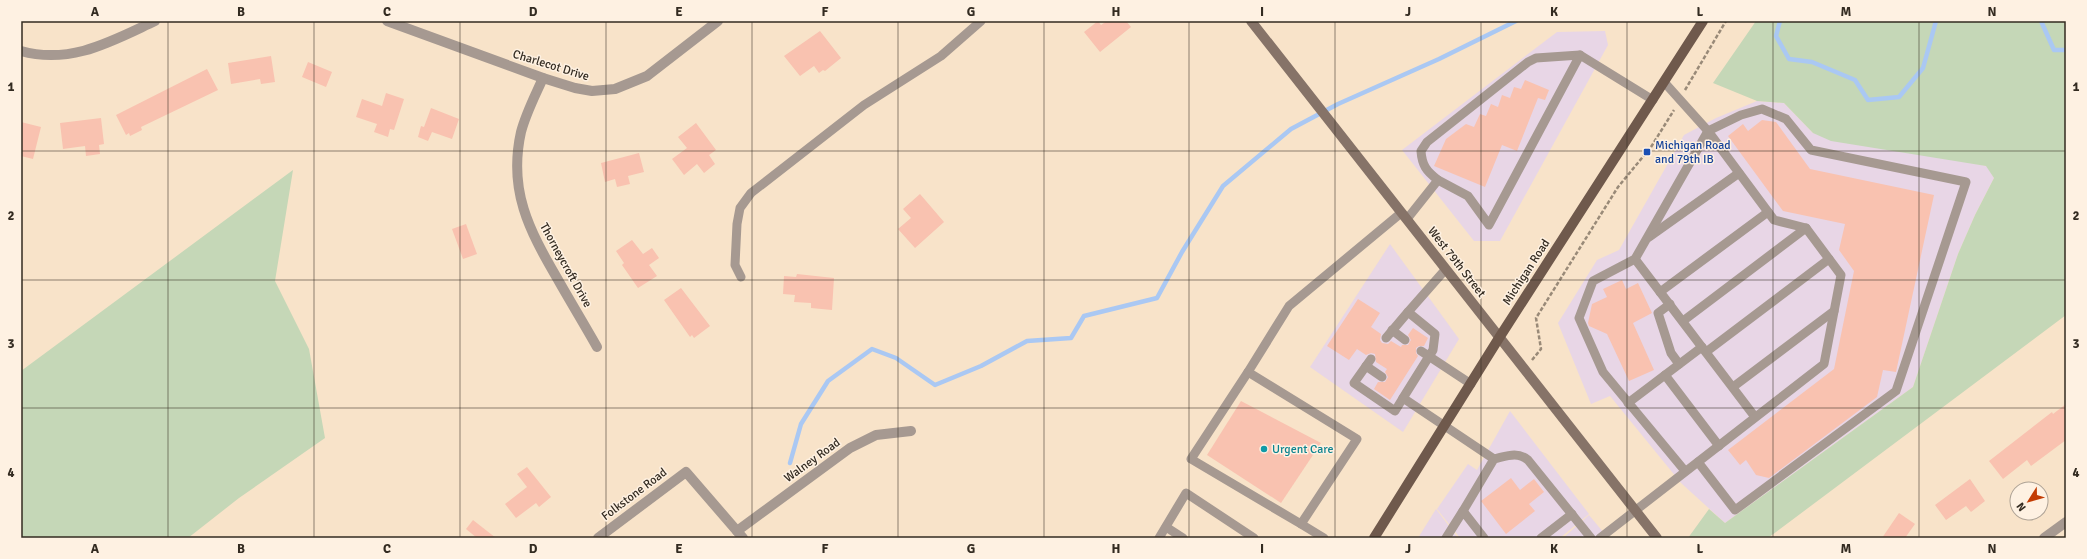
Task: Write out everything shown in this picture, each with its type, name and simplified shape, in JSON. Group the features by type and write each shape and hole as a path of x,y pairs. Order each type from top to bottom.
{"main road":[{"name":"West 79th Street","path":"1251,21 1445,270 1657,538"},
{"name":"Michigan Road","path":"1374,538 1499,338 1703,21"}],"street":[{"path":"21,51 49,56 77,54 97,48 155,21"},
{"name":"Charlecot Drive","path":"387,21 543,78 582,90 599,90 622,87 647,76 718,21"},
{"name":"Thorneycroft Drive","path":"543,78 525,119 519,145 517,168 520,199 532,233 597,347"},
{"name":"Walney Road","path":"740,534 850,448 876,435 911,431"},
{"name":"Folkstone Road","path":"598,538 686,472 740,534"},
{"path":"2044,538 2066,522"}],"lane":[{"path":"742,277 735,265 737,224 740,208 751,193 864,105 941,56 955,42 981,21"},
{"path":"1580,55 1489,225 1468,196 1438,180 1427,172 1422,160 1421,150 1427,142 1528,62 1536,58 1580,55 1653,100"},
{"path":"1600,538 1824,364 1841,275 1806,228 1774,220 1708,130 1664,82"},
{"path":"1685,471 1603,372 1579,318 1593,281 1636,259 1708,130 1741,115 1762,108 1786,119 1811,150 1966,182 1896,391 1735,510 1698,462"},
{"path":"1646,239 1739,173"},
{"path":"1324,538 1191,459 1289,306 1404,216 1438,180"},
{"path":"1660,292 1768,212"},
{"path":"1683,321 1806,228"},
{"path":"1636,259 1755,417"},
{"path":"1628,403 1679,364 1704,349 1829,259"},
{"path":"1405,340 1389,334 1445,270"},
{"path":"1670,304 1658,313 1671,353 1679,364"},
{"path":"1733,387 1834,311"},
{"path":"1382,377 1369,362 1354,383 1395,411 1433,350 1435,334 1408,312"},
{"path":"1421,351 1471,384"},
{"path":"1409,369 1417,375"},
{"path":"1248,372 1357,439 1301,524"},
{"path":"1665,375 1719,446"},
{"path":"1398,387 1404,395 1494,459"},
{"path":"1446,538 1494,459 1515,454 1522,455 1528,460 1591,538"},
{"path":"1159,538 1186,493 1254,538"},
{"path":"1463,511 1484,538"},
{"path":"1541,538 1572,514"},
{"path":"1166,527 1183,538"}],"path":[{"path":"1540,349 1536,318 1618,187 1651,147 1680,101 1726,21"}],"shaded area":[{"path":"1605,31 1608,45 1500,241 1474,241 1402,150 1557,32"},
{"path":"1757,101 1784,103 1813,133 1987,166 1994,178 1975,215 1958,254 1913,387 1725,523 1681,483 1610,396 1591,404 1558,323 1597,260 1619,250 1684,135 1716,118"},
{"path":"1390,244 1459,339 1403,432 1310,367"},
{"path":"1510,411 1589,514 1560,538 1460,538 1437,509 1468,464 1477,470"},
{"path":"1436,509 1458,538 1418,538"},
{"path":"1589,515 1608,538 1563,538"}],"green space":[{"path":"1756,21 2066,21 2066,315 1768,538 1688,538 1709,509 1725,523 1913,387 1958,254 1975,215 1994,178 1986,166 1831,141 1813,133 1784,103 1757,101 1713,83"},
{"path":"293,170 275,281 309,349 325,438 239,498 188,538 21,538 21,371"}],"building":[{"path":"1098,21 1101,25 1107,21 1126,21 1131,27 1100,52 1084,32"},
{"path":"820,31 841,58 825,71 823,70 819,73 814,66 800,76 784,56"},
{"path":"271,56 275,82 261,84 260,79 231,84 228,63"},
{"path":"308,62 332,72 326,87 302,77"},
{"path":"207,69 218,90 141,127 142,130 130,136 129,133 126,135 116,115"},
{"path":"1525,80 1549,90 1545,100 1538,98 1517,151 1502,145 1485,187 1434,166 1446,139 1466,124 1474,127 1480,114 1486,116 1491,104 1498,107 1502,95 1510,98 1514,87 1521,89"},
{"path":"386,93 404,99 394,130 390,129 388,137 374,132 377,124 356,117 362,99 382,106"},
{"path":"431,108 459,119 452,139 432,132 428,141 418,137 421,126 424,127"},
{"path":"101,118 104,144 99,145 100,154 86,156 85,146 63,149 60,123"},
{"path":"1762,120 1776,122 1810,169 1934,195 1896,372 1883,370 1877,397 1769,478 1756,475 1746,460 1740,465 1728,450 1834,369 1854,271 1839,250 1845,224 1783,211 1728,136 1743,124 1748,131"},
{"path":"21,122 41,127 33,159 21,156"},
{"path":"696,123 716,150 709,155 715,164 704,173 697,164 684,175 672,159 687,148 678,137"},
{"path":"639,153 644,172 628,176 630,184 617,187 615,179 605,182 601,163"},
{"path":"920,194 944,222 915,248 898,229 911,218 903,209"},
{"path":"466,224 477,254 463,259 452,229"},
{"path":"632,240 643,254 652,248 659,258 649,265 657,276 638,288 622,265 624,263 616,251"},
{"path":"797,274 834,278 832,310 811,308 811,303 794,302 795,295 783,294 784,276 796,277"},
{"path":"1622,280 1626,289 1638,283 1652,313 1633,323 1654,370 1629,381 1607,334 1589,326 1588,323 1592,304 1607,297 1603,289"},
{"path":"681,288 710,326 694,338 692,335 690,337 664,300"},
{"path":"1358,299 1380,313 1371,327 1381,334 1380,340 1382,343 1388,344 1391,341 1401,347 1402,345 1408,345 1411,340 1408,335 1413,328 1428,338 1424,346 1419,346 1416,348 1416,353 1418,356 1390,400 1374,389 1378,382 1385,382 1388,377 1385,372 1387,369 1376,362 1375,354 1371,353 1366,355 1357,349 1349,360 1327,346"},
{"name":"Urgent Care","path":"1241,401 1321,443 1281,503 1207,455"},
{"path":"2066,404 2066,440 2031,466 2027,460 2003,479 1989,461 2052,412 2053,414"},
{"path":"527,467 551,497 539,507 536,503 516,518 505,504 527,487 517,474"},
{"path":"1511,478 1520,490 1534,479 1544,492 1529,504 1535,511 1506,534 1481,501"},
{"path":"1970,479 1985,501 1971,512 1966,506 1946,520 1935,505"},
{"path":"1899,513 1915,524 1905,538 1882,538"},
{"path":"473,520 496,538 477,538 466,529"}],"waterway":[{"path":"790,463 801,424 828,381 872,349 896,358 935,385 981,366 1027,341 1071,338 1084,316 1157,298 1182,252 1223,186 1291,129 1338,104 1439,59 1516,21"},
{"path":"1780,21 1776,36 1789,59 1812,62 1855,80 1868,100 1899,97 1923,68 1936,21"},
{"path":"2041,21 2054,50 2066,50"}],"place":[{"name":"Michigan Road and 79th IB","path":"1647,152"},
{"name":"Urgent Care","path":"1264,449"}]}
